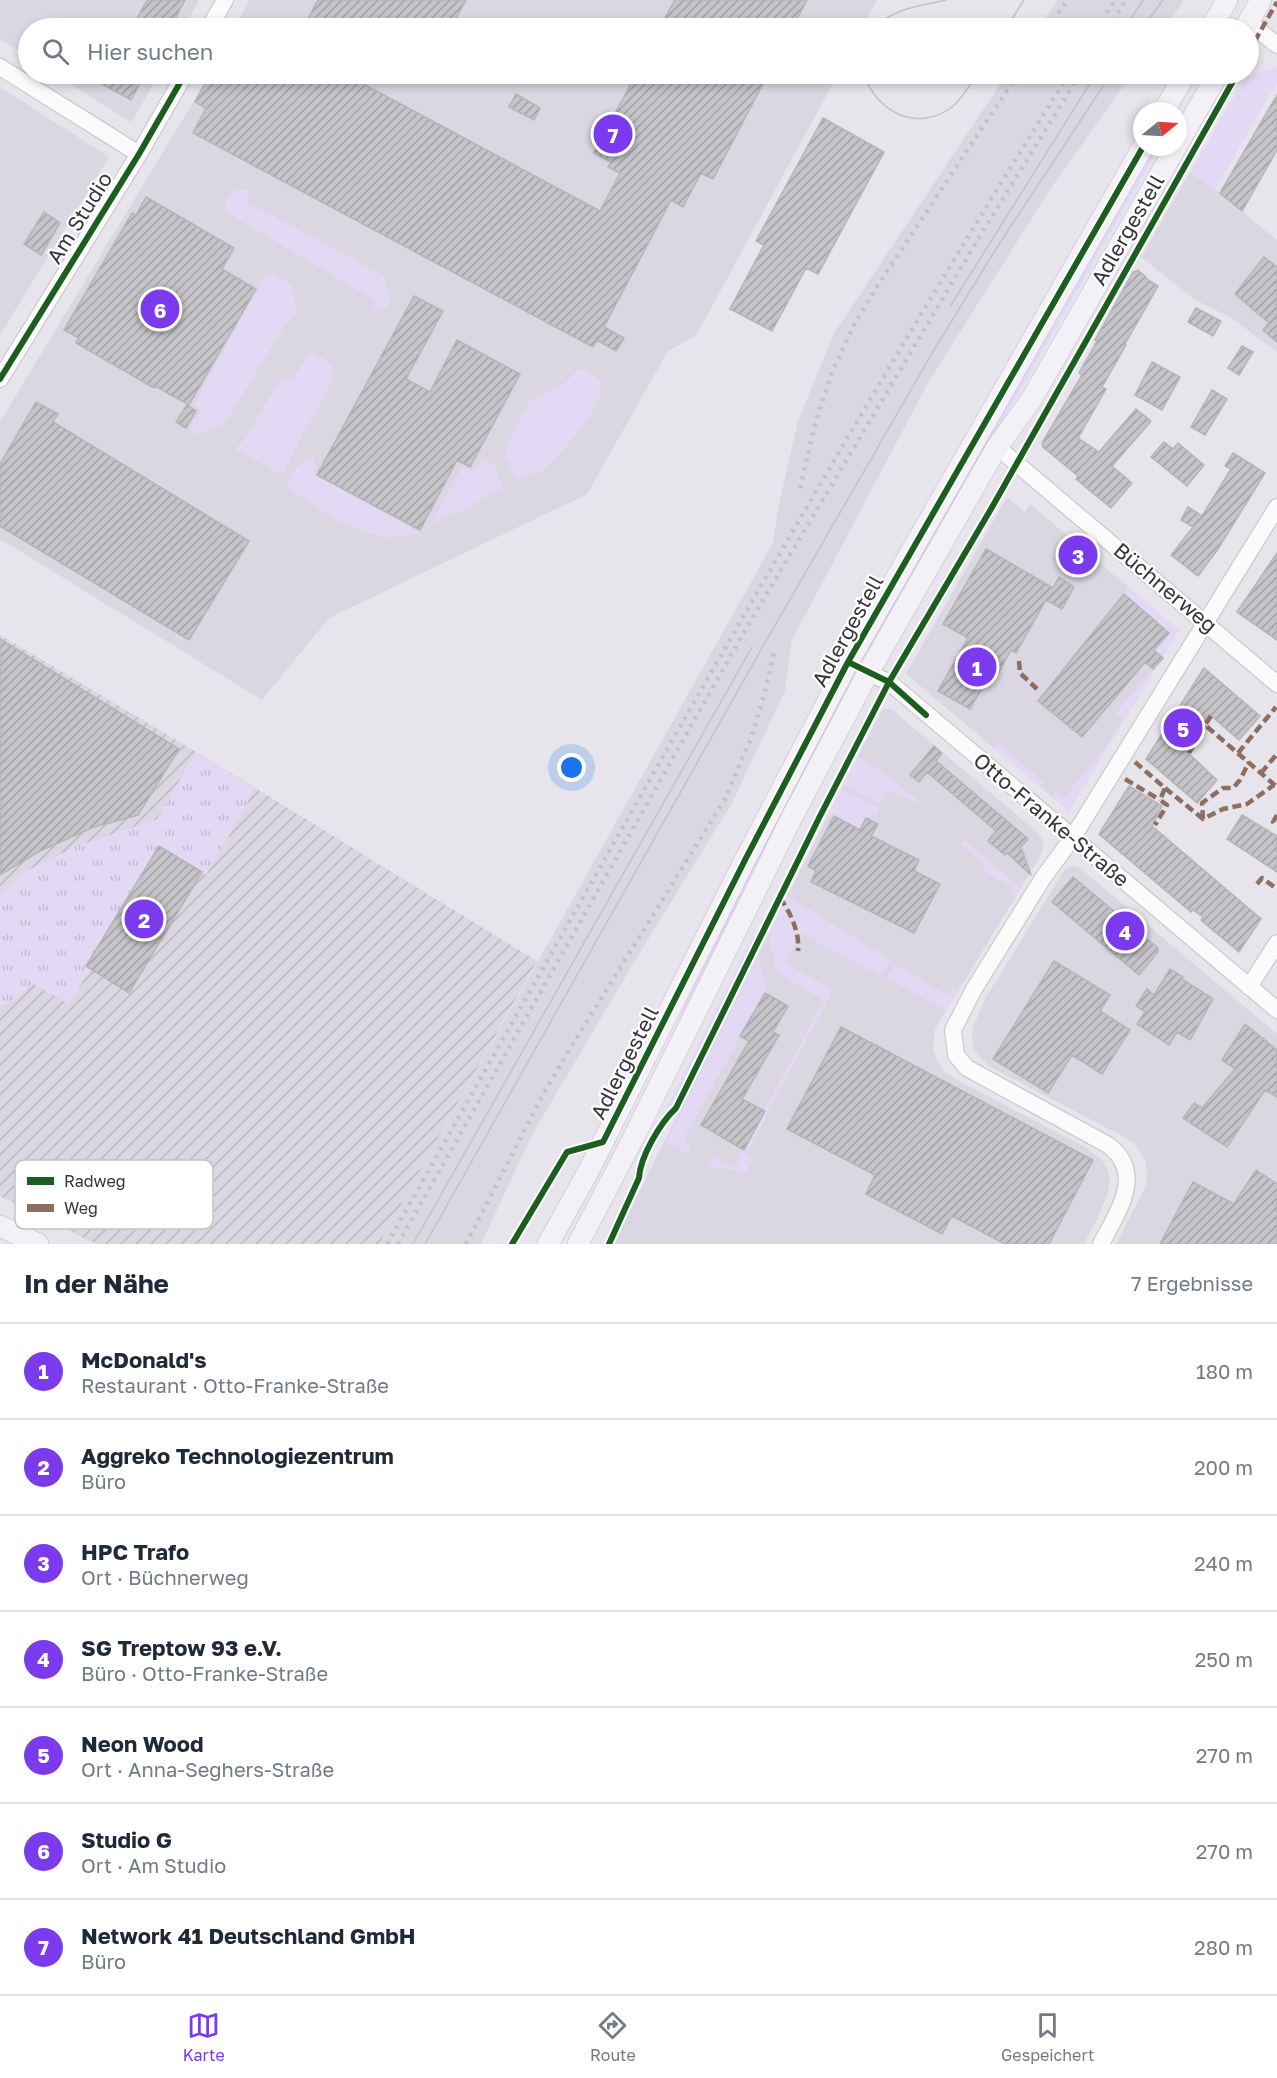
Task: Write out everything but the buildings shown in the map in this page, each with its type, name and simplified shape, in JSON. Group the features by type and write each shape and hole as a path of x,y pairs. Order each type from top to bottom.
{"main road":[{"path":"1217,18 1227,0"},
{"path":"1250,18 1261,0"},
{"path":"1169,102 1179,84"},
{"name":"Adlergestell","path":"1187,128 1212,84"},
{"name":"Adlergestell","path":"548,1244 589,1170 745,860 848,662 1138,156"},
{"name":"Adlergestell","path":"578,1244 868,673 997,447 1031,400 1171,156"},
{"name":"Otto-Franke-Straße","path":"848,662 868,673"},
{"name":"Adlergestell","path":"628,1094 621,1127 635,1135"},
{"path":"589,1170 611,1182"},
{"path":"0,1226 39,1244"}],"street":[{"path":"215,18 225,0"},
{"path":"1259,33 1277,45"},
{"path":"0,67 18,78"},
{"path":"27,84 139,154"},
{"name":"Am Studio","path":"0,379 139,154 179,84"},
{"name":"Büchnerweg","path":"997,447 1277,684"},
{"path":"1101,1244 1128,1185 1125,1166 1118,1154 1110,1147 967,1068 956,1055 953,1030 974,989 1043,878 1072,837 1277,507"},
{"name":"Otto-Franke-Straße","path":"868,673 889,682 1277,1010"},
{"path":"1249,987 1277,943"}],"shaded area":[{"path":"0,0 199,0 189,18 18,18 18,51 0,39"},
{"path":"249,0 877,0 867,18 240,18"},
{"path":"1058,0 1184,0 1171,18 1045,18"},
{"path":"70,84 154,84 131,122"},
{"path":"204,84 833,84 696,336 668,351 587,494 329,618 262,700 0,539 0,422"},
{"path":"1000,84 1125,84 1049,191 928,383 791,642 785,691 732,803 533,1133 481,1244 379,1244 773,543 778,509 798,421 833,335"},
{"path":"0,87 109,157 0,335"},
{"path":"1190,172 1220,193 1277,240 1277,352 1233,319 1194,299 1141,257"},
{"path":"1007,497 1025,512 1030,504 1179,630 1069,811 906,674"},
{"path":"0,635 203,756 537,961 379,1244 96,1244 66,1229 213,1229 213,1160 15,1160 15,1204 0,1196"},
{"path":"890,708 1038,833 1044,843 1041,855 935,1029 933,1048 937,1061 944,1071 954,1078 1088,1149 1102,1160 1108,1170 1110,1181 1107,1195 1084,1244 613,1244 858,756 883,709"},
{"path":"1072,866 1080,868 1277,1034 1277,1244 1116,1244 1147,1181 1146,1163 1140,1151 1122,1136 989,1066 974,1051 973,1027 986,997 1065,869"}],"green space":[{"path":"1277,67 1277,82 1215,190 1190,172 1242,84 1259,84 1259,73"},
{"path":"1148,156 1155,156 871,652 865,649"},
{"path":"243,189 250,191 245,201 385,276 390,306 378,311 372,308 376,301 228,213 224,207 228,197"},
{"path":"271,272 291,284 298,313 287,322 225,423 198,435 189,429 201,410 194,405 264,276"},
{"path":"313,352 333,365 331,373 334,377 282,475 235,449 245,439 279,381 293,378"},
{"path":"578,370 584,370 600,380 600,397 591,415 544,470 518,480 504,456 513,431 530,401 565,383"},
{"path":"311,458 315,459 313,464 317,466 313,474 420,533 395,537 374,535 336,519 301,497 287,485 296,468"},
{"path":"483,458 494,465 504,488 431,525 462,467 473,472"},
{"path":"1128,586 1179,630 1163,658 1154,650 1169,632 1124,594"},
{"path":"1161,660 1069,811 1052,797 1056,792 1064,798 1104,749 1123,718 1116,713"},
{"path":"840,695 845,697 677,1028 686,1001"},
{"path":"999,743 1044,782 1040,787 994,748"},
{"path":"196,752 252,787 247,805 206,875 159,846 86,966 90,969 69,1004 32,983 17,1000 0,1006 0,894 23,873 74,847 157,819"},
{"path":"858,756 892,779 925,806 887,791 881,804 843,786"},
{"path":"841,790 879,807 877,814 872,812 860,830 828,815"},
{"path":"964,840 1021,888 1015,898 1010,895 1014,889 982,870 985,865 961,844"},
{"path":"788,896 890,960 881,976 800,933 785,963 833,990 746,1155 753,1160 746,1173 710,1166 708,1162 713,1157 735,1168 802,1041 801,1035 796,1031 805,1034 823,1000 777,972 768,936"},
{"path":"753,935 756,943 673,1107 662,1117"},
{"path":"758,956 767,989 685,1136 691,1152 689,1154 666,1142"},
{"path":"894,965 947,995 952,987 958,991 947,1011 886,978"}],"tram line":[{"path":"887,18 917,6 946,0"},
{"path":"1012,18 1024,0"},
{"path":"1131,18 1143,0"},
{"path":"1150,18 1163,0"},
{"path":"869,84 878,99 888,108 912,118 939,115 952,107 971,84"},
{"path":"951,305 1090,84"},
{"path":"425,1244 766,641 931,355 994,252 1104,84"},
{"path":"413,1244 752,647"}],"railway":[{"path":"1055,18 1067,0"},
{"path":"1103,18 1115,0"},
{"path":"1114,18 1126,0"},
{"path":"800,488 816,420 833,370 854,325 1011,84"},
{"path":"387,1244 806,508 1063,84"},
{"path":"398,1244 747,627 980,236 1074,84"},
{"path":"466,1244 541,1098 725,799 751,738 774,652"}],"marked path":[{"path":"1259,34 1277,2"},
{"path":"1019,661 1020,673 1037,689"},
{"path":"1238,753 1276,707"},
{"path":"1211,716 1205,725 1277,787"},
{"path":"1189,753 1205,725"},
{"path":"1261,773 1277,754"},
{"path":"1135,762 1165,788 1160,800 1167,805 1155,825"},
{"path":"1203,819 1202,803 1223,788 1233,788 1249,762"},
{"path":"1125,779 1160,800"},
{"path":"1165,788 1203,819 1223,809 1247,804 1274,785"},
{"path":"1277,815 1273,822 1277,825"},
{"path":"1257,884 1262,878 1277,889"},
{"path":"780,898 794,923 798,951"}],"cycle path":[{"path":"0,379 139,154 179,84"},
{"path":"609,1244 639,1178 647,1151 658,1131 676,1108 889,682 991,509 1231,84"},
{"path":"512,1244 567,1152 603,1142 848,662 1138,156"},
{"path":"848,662 889,682 926,715"}],"place":[{"name":"Network 41 Deutschland GmbH","path":"613,134"},
{"name":"Studio G","path":"160,309"},
{"name":"HPC Trafo","path":"1078,555"},
{"name":"McDonald's","path":"977,667"},
{"name":"Neon Wood","path":"1183,728"},
{"name":"Aggreko Technologiezentrum","path":"144,919"},
{"name":"SG Treptow 93 e.V.","path":"1125,931"}]}
